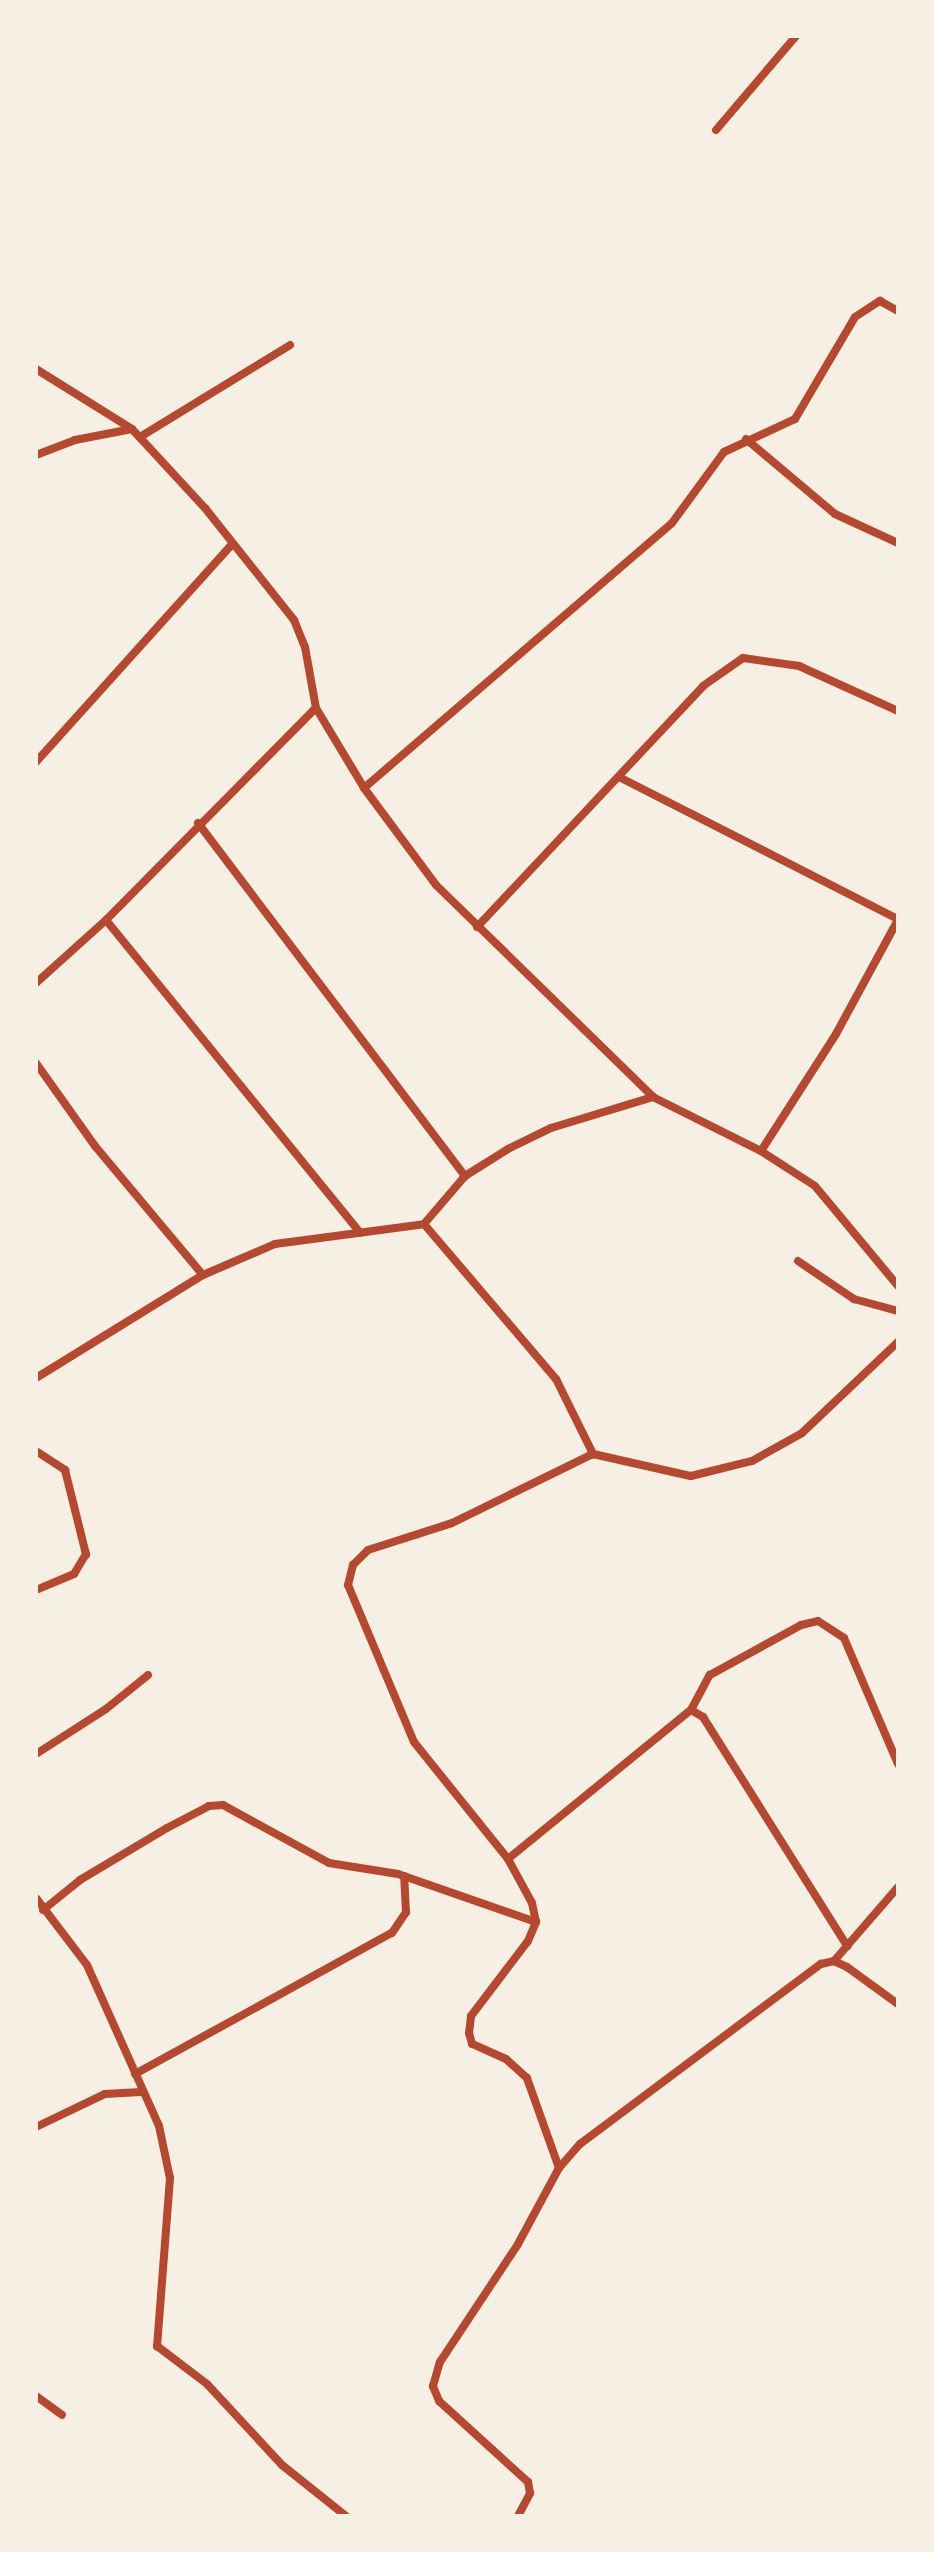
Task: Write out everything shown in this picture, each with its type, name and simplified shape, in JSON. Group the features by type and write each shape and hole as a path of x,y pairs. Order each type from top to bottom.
{"street":[{"path":"716,130 796,36"},
{"path":"364,788 672,523 724,452 746,439 779,431 795,419 855,317 880,301 898,311"},
{"path":"140,437 290,345"},
{"path":"36,369 132,429 294,620 305,647 316,708 364,788 410,855 477,927 653,1097 761,1151 815,1186 898,1286"},
{"path":"36,455 75,440 132,429"},
{"path":"746,439 835,514 898,543"},
{"path":"36,762 232,544"},
{"path":"477,927 621,778 703,686 743,658 762,657 811,670 898,711"},
{"path":"36,983 106,920 198,823 316,708"},
{"path":"621,778 898,920 836,1034 761,1151"},
{"path":"198,823 465,1176"},
{"path":"106,920 360,1233"},
{"path":"36,1063 95,1146 203,1275"},
{"path":"36,1378 203,1275 275,1244 424,1224 465,1176 551,1128 653,1097"},
{"path":"424,1224 556,1379 593,1454"},
{"path":"798,1261 854,1299 898,1311"},
{"path":"559,2168 527,2078 506,2059 472,2044 469,2033 471,2016 528,1941 536,1922 532,1903 508,1859 414,1742 348,1585 353,1565 368,1550 452,1523 593,1454 691,1476 752,1461 802,1433 898,1342"},
{"path":"36,1451 65,1470 86,1554 74,1574 36,1590"},
{"path":"508,1859 691,1710 710,1675 801,1625 818,1621 844,1638 898,1764"},
{"path":"36,1754 106,1709 148,1675"},
{"path":"691,1710 703,1717 847,1946"},
{"path":"43,1910 80,1880 209,1806 223,1805 329,1863 404,1876 536,1922"},
{"path":"135,2074 392,1933 406,1912 404,1876"},
{"path":"518,2516 530,2493 528,2482 439,2401 433,2386 440,2362 518,2244 559,2168 580,2144 742,2018 821,1964 834,1961 898,1887"},
{"path":"36,1898 87,1965 141,2092 159,2126 170,2178 157,2346 207,2384 282,2465 346,2516"},
{"path":"834,1961 898,2004"},
{"path":"36,2127 105,2094 141,2092"},
{"path":"36,2396 62,2415"}]}
